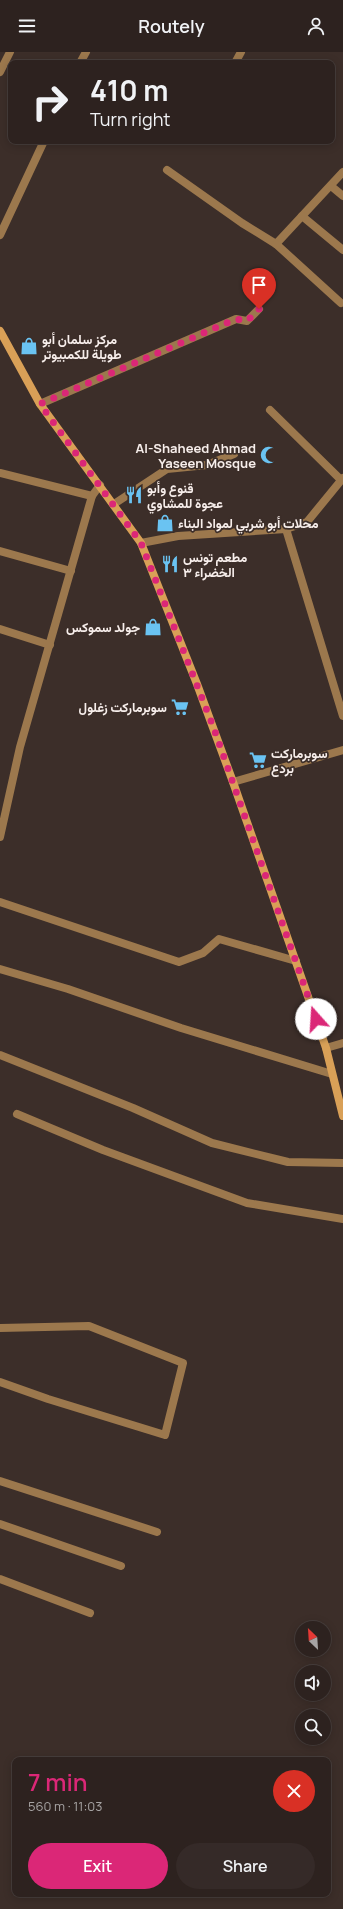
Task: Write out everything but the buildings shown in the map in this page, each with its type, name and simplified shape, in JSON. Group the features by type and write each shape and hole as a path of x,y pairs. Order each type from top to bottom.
{"main road":[{"path":"0,330 40,404 141,543 197,684 233,782 326,1048 343,1116"}],"street":[{"path":"0,72 10,52"},
{"path":"0,235 43,144"},
{"path":"167,170 276,244 340,303"},
{"path":"276,244 343,172"},
{"path":"331,186 343,196"},
{"path":"302,216 343,250"},
{"path":"40,404 236,319 247,321 259,309"},
{"path":"141,543 178,536 286,529 307,522 342,479 270,410"},
{"path":"114,504 167,469 207,465 234,454"},
{"path":"0,473 92,496"},
{"path":"0,837 20,746 92,496 100,485"},
{"path":"286,529 343,716"},
{"path":"0,551 70,571"},
{"path":"0,629 50,645"},
{"path":"233,782 343,750"},
{"path":"0,902 179,962 203,953 219,939 296,961"},
{"path":"0,969 68,989 181,1028 332,1074"},
{"path":"326,1048 343,1043"},
{"path":"0,1055 133,1108 212,1143 288,1162 343,1163"},
{"path":"17,1114 103,1150 247,1204 343,1220"},
{"path":"0,1328 89,1326 183,1363 165,1435 48,1399 0,1382"},
{"path":"0,1481 157,1532"},
{"path":"0,1524 121,1566"},
{"path":"0,1579 90,1613"}],"place":[{"name":"مركز سلمان أبو طويلة للكمبيوتر","path":"29,346"},
{"name":"Al-Shaheed Ahmad Yaseen Mosque","path":"269,455"},
{"name":"قنوع وأبو عجوة للمشاوي","path":"134,495"},
{"name":"محلات أبو شربي لمواد البناء","path":"165,523"},
{"name":"مطعم تونس الخضراء ٣","path":"170,564"},
{"name":"جولد سموكس","path":"153,627"},
{"name":"سوبرماركت زغلول","path":"180,707"},
{"name":"سوبرماركت بردع","path":"258,760"}],"route":[{"path":"259,309 247,321 236,319 40,404 141,543 213,726 316,1019"}]}
